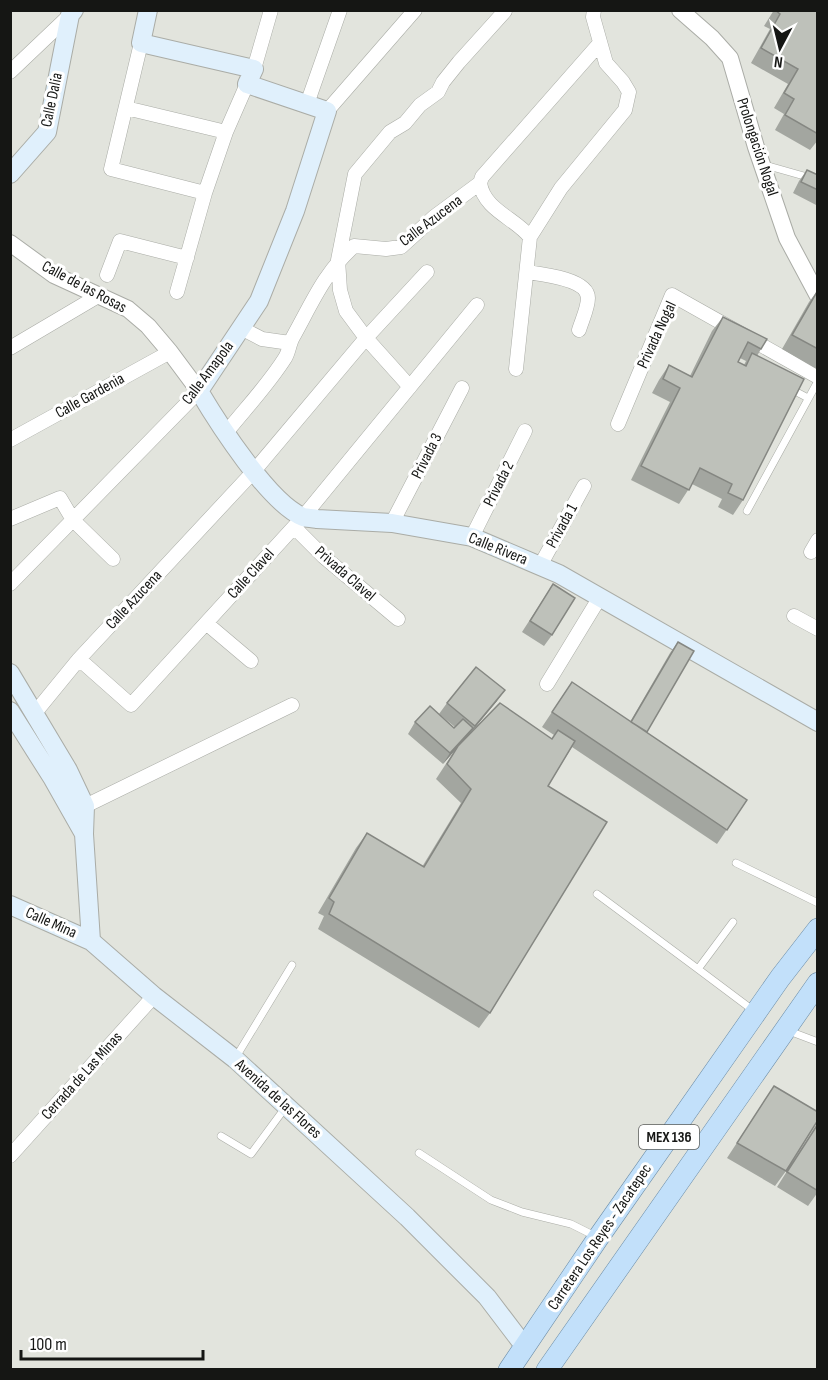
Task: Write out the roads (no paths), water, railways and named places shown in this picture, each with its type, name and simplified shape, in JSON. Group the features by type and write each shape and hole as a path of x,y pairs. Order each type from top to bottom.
{"main road":[{"path":"148,10 141,43 250,77 327,111"},
{"name":"Calle Dalia","path":"10,174 47,132 72,13"},
{"name":"Calle Amapola","path":"199,391 259,301 295,211 327,111"},
{"path":"199,391 225,434 299,522"},
{"name":"Calle Rivera","path":"299,522 317,519 392,523 472,537 559,574 818,722"},
{"path":"13,682 68,770 84,834 91,940"},
{"path":"10,711 79,809"},
{"name":"Calle Mina","path":"10,905 91,940"},
{"name":"Carretera Los Reyes - Zacatepec","path":"509,1370 598,1238 818,929"},
{"name":"Avenida de las Flores","path":"91,940 154,996 235,1059 407,1217 487,1297 525,1347"},
{"name":"Carretera Los Reyes - Zacatepec","path":"547,1370 818,983"}],"street":[{"path":"177,292 226,132 250,77 271,10"},
{"path":"307,104 340,10"},
{"path":"327,111 415,10"},
{"path":"516,369 530,237 561,188 625,110 629,92 606,63 594,10"},
{"name":"Prolongación Nogal","path":"680,10 712,38 730,58 787,238 816,292"},
{"path":"410,387 345,311 340,290 338,261 355,174 390,132 405,123 420,105 438,92 459,62 505,11"},
{"path":"10,72 72,13"},
{"name":"Calle Azucena","path":"225,434 286,357 290,343 325,277 338,261 354,246 386,249 400,247 417,235 434,217 480,183 482,177 600,42"},
{"path":"141,43 111,169 206,193"},
{"path":"126,108 226,132"},
{"path":"480,183 482,194 487,200 512,222 523,228 530,237"},
{"path":"107,275 120,241 187,258"},
{"name":"Calle de las Rosas","path":"10,243 54,276 128,309 148,326 199,391"},
{"name":"Calle Azucena","path":"34,714 79,659 254,471 366,338 427,272"},
{"path":"527,272 569,280 588,294 579,330"},
{"name":"Privada Nogal","path":"618,424 672,295 818,379"},
{"path":"10,348 98,296"},
{"name":"Calle Clavel","path":"79,659 131,705 299,522 477,305"},
{"path":"242,328 262,339 290,343"},
{"name":"Calle Gardenia","path":"10,441 170,352"},
{"name":"Privada 3","path":"392,523 462,388"},
{"name":"Calle Amapola","path":"10,584 199,391"},
{"name":"Privada 2","path":"472,537 525,431"},
{"name":"Privada 1","path":"540,566 584,486"},
{"path":"10,519 60,498 73,520 113,559"},
{"name":"Privada Clavel","path":"299,522 324,557 398,619"},
{"path":"547,684 600,597"},
{"path":"794,616 818,629"},
{"path":"206,623 251,661"},
{"path":"79,809 292,705"},
{"name":"Cerrada de Las Minas","path":"10,1156 154,996"}],"lane":[{"path":"762,165 818,180"},
{"path":"747,511 818,379"},
{"path":"780,383 808,398"},
{"path":"736,864 818,903"},
{"path":"597,894 756,1013"},
{"path":"698,969 733,922"},
{"path":"235,1059 292,964"},
{"path":"785,1029 818,1042"},
{"path":"221,1136 251,1154 286,1106"},
{"path":"419,1153 491,1200 522,1212 571,1224 598,1238"}]}
